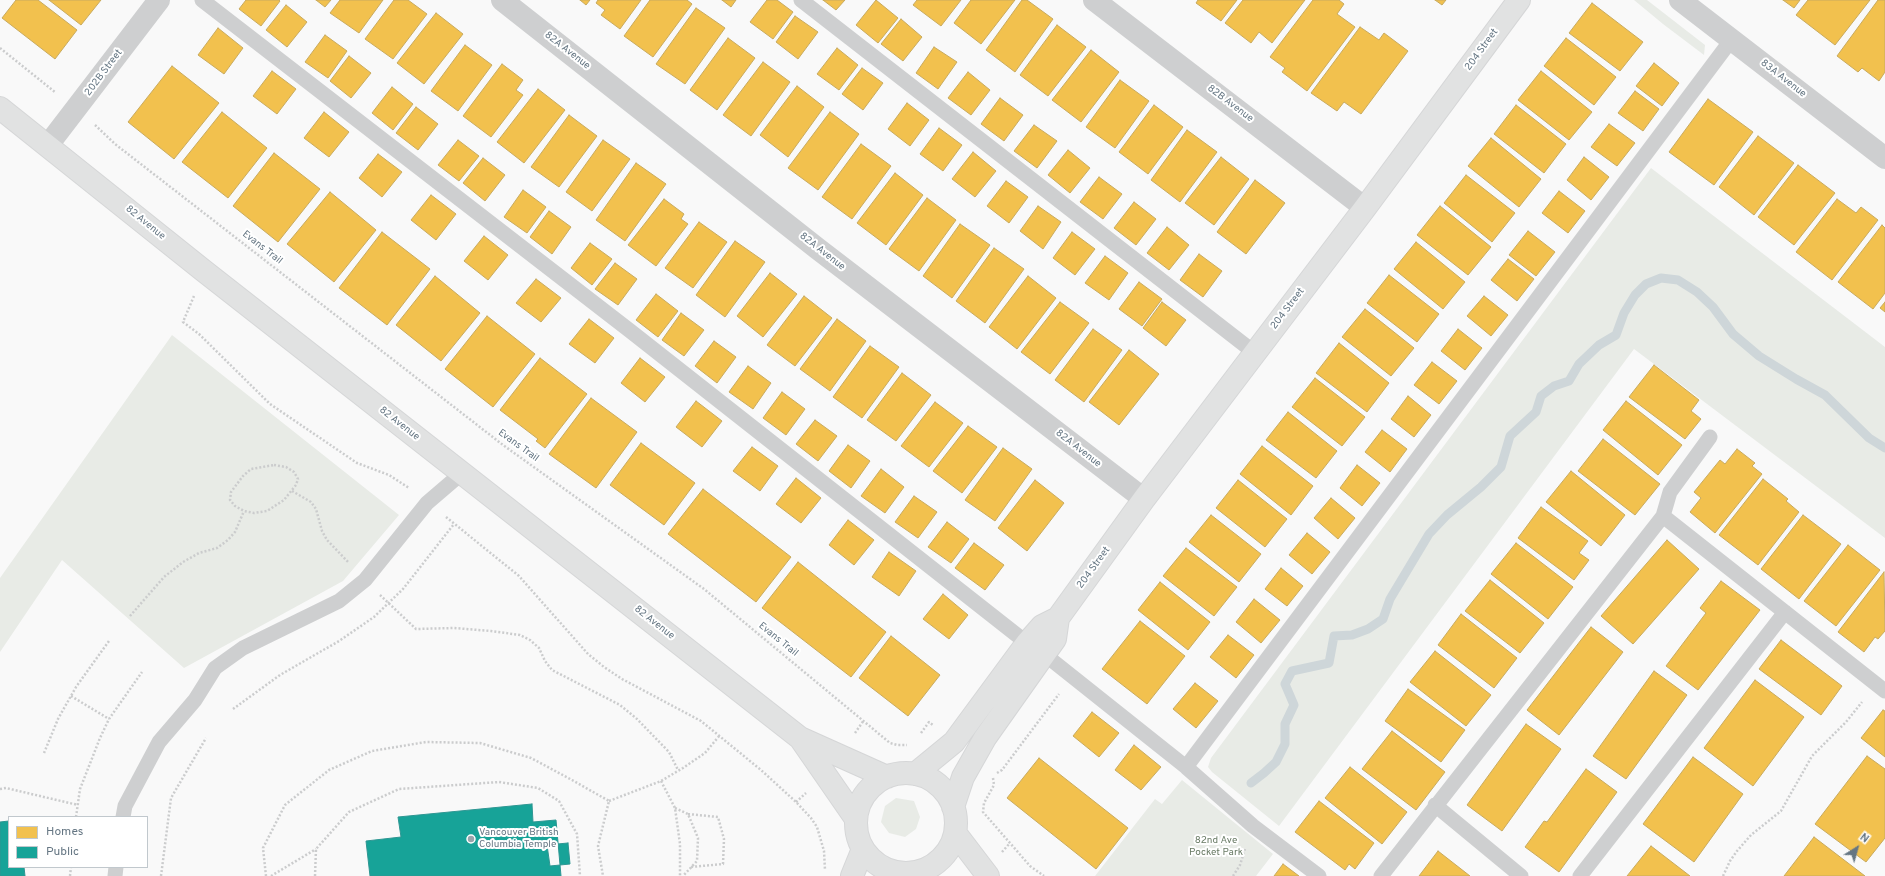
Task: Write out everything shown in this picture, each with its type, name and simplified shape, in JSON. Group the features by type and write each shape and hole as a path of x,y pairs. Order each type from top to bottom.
{"street":[{"name":"202B Street","path":"48,145 159,0"},
{"name":"82A Avenue","path":"502,0 818,249 1144,500"},
{"name":"82B Avenue","path":"1094,0 1365,208"},
{"name":"204 Street","path":"915,774 961,734 1035,648 1055,639 1058,618 1144,500 1365,208 1519,0"},
{"name":"83A Avenue","path":"1680,0 1885,158"},
{"name":"82 Avenue","path":"0,108 204,271 800,738 887,777"},
{"name":"204 Street","path":"953,807 963,777 1035,648"},
{"name":"82 Avenue","path":"800,738 856,819"},
{"path":"894,774 915,774 927,776 941,786 952,800 956,817 956,834 949,850 929,873 895,874 874,861 864,849 857,834 856,819 860,803 868,790 880,780 894,774"},
{"path":"956,834 988,876"},
{"path":"852,876 864,849"}],"lane":[{"path":"202,0 636,335 1186,767 1253,826 1319,876"},
{"path":"801,0 1255,353"},
{"path":"1186,767 1732,39"},
{"path":"1381,876 1435,805 1663,516 1670,492 1710,437"},
{"path":"123,816 125,806 159,742 195,700 216,668 243,648 339,601 365,580 427,503 462,473"},
{"path":"1663,516 1880,687"},
{"path":"1580,876 1785,612"},
{"path":"1435,805 1521,876"}],"path":[{"path":"0,48 58,94"},
{"name":"Evans Trail","path":"93,123 115,144 497,440 704,589 890,743 897,746 910,744"},
{"path":"204,271 183,322 199,334 270,404 357,463 389,475 409,488"},
{"path":"274,465 286,467 294,472 298,479 292,491 284,500 267,511 254,513 244,511 235,506 230,500 231,492 243,476 251,469 274,465"},
{"path":"292,491 311,502 316,509 322,531 327,540 365,580 416,629 454,628 491,631 520,635 530,640 539,648 545,661 552,670 620,705 637,719 669,752 678,770"},
{"path":"130,616 164,577 183,562 199,553 217,548 228,540 235,532 244,511"},
{"path":"446,517 518,576 588,654 622,679 701,721 761,770 812,818 821,837 824,851 825,876"},
{"path":"233,709 280,675 339,641 374,617 403,589 454,524"},
{"path":"44,753 58,719 71,696 86,672 109,641"},
{"path":"76,816 80,789 109,719 142,672"},
{"path":"1723,876 1730,861 1751,835 1781,811 1812,756 1880,687"},
{"path":"1044,876 1030,866 983,812 984,804 994,785 993,775 1002,770 1064,689"},
{"path":"71,696 109,719"},
{"path":"852,737 864,720"},
{"path":"920,734 929,722 935,726"},
{"path":"609,802 661,781 705,753 720,735"},
{"path":"161,876 171,798 206,738"},
{"path":"266,876 263,848 285,805 329,770 372,751 426,742 480,743 531,758 609,802"},
{"path":"661,781 675,808 680,844 681,876"},
{"path":"271,876 316,849 349,812 399,789 499,782 538,788 559,801 577,834 580,876"},
{"path":"0,788 6,788 78,805"},
{"path":"597,876 602,875 598,846 609,802"},
{"path":"675,808 688,814 718,817 724,839 723,864 692,867"},
{"path":"681,876 697,861 698,838 688,814"},
{"path":"1233,876 1240,865 1253,826"},
{"path":"315,876 316,849"}],"green space":[{"path":"1634,0 1647,0 1705,45 1704,55 1663,24"},
{"path":"1651,168 1885,347 1885,538 1634,349 1279,826 1212,772 1208,767 1211,758"},
{"path":"172,335 399,515 343,581 184,668 62,560 0,652 0,578"},
{"name":"82nd Ave Pocket Park","path":"1182,780 1273,854 1256,876 1095,876 1155,799 1162,804"},
{"path":"896,798 914,801 920,817 916,829 905,837 889,833 881,822 885,806"}],"building: Homes":[{"path":"16,0 38,0 77,30 55,59 2,18"},
{"path":"49,0 101,0 81,25"},
{"path":"246,0 280,1 261,26 239,9"},
{"path":"316,0 331,0 325,7"},
{"path":"340,0 383,0 359,33 330,13"},
{"path":"394,0 408,0 427,14 393,59 365,39"},
{"path":"580,0 590,0 586,5"},
{"path":"598,0 641,0 620,29 601,15 605,10 596,3"},
{"path":"650,0 687,0 692,4 653,57 624,36"},
{"path":"722,0 736,0 731,7"},
{"path":"767,0 777,0 793,12 773,39 750,22"},
{"path":"823,0 845,0 836,10"},
{"path":"876,0 898,18 878,43 856,25"},
{"path":"917,0 961,0 941,26 913,5"},
{"path":"971,0 1015,0 981,44 954,23"},
{"path":"1022,0 1027,0 1053,19 1015,72 986,50"},
{"path":"1198,0 1237,0 1221,21 1196,3"},
{"path":"1243,0 1305,0 1272,43 1259,32 1251,43 1225,23"},
{"path":"1313,0 1339,0 1344,4 1337,14 1355,27 1307,91 1282,72 1285,68 1270,57"},
{"path":"1435,0 1446,0 1442,5"},
{"path":"1783,0 1800,0 1794,8"},
{"path":"1808,0 1870,0 1835,45 1796,15"},
{"path":"1878,0 1885,0 1885,72 1879,81 1862,68 1858,72 1837,56"},
{"path":"1592,3 1643,42 1620,71 1569,33"},
{"path":"286,5 307,22 287,47 266,30"},
{"path":"696,8 725,28 685,84 656,64"},
{"path":"436,13 463,34 424,84 397,63"},
{"path":"795,16 818,32 798,59 776,42"},
{"path":"901,19 922,37 903,61 881,44"},
{"path":"1057,25 1086,47 1048,96 1020,75"},
{"path":"1360,27 1379,40 1384,33 1408,51 1361,114 1344,102 1337,111 1311,93"},
{"path":"218,28 243,48 224,74 198,55"},
{"path":"325,35 347,51 328,78 305,62"},
{"path":"728,38 755,58 717,110 690,90"},
{"path":"1566,38 1616,77 1594,105 1544,66"},
{"path":"465,45 492,65 458,111 431,91"},
{"path":"934,47 957,62 938,89 916,73"},
{"path":"837,48 858,65 839,90 817,74"},
{"path":"1091,50 1119,72 1081,122 1052,100"},
{"path":"349,56 371,73 351,98 330,81"},
{"path":"763,62 790,82 751,136 723,115"},
{"path":"1654,63 1679,83 1662,106 1636,86"},
{"path":"502,64 523,80 516,90 523,95 491,137 463,116"},
{"path":"172,66 219,103 174,159 128,122"},
{"path":"862,68 883,83 863,110 842,94"},
{"path":"272,71 296,89 277,114 253,96"},
{"path":"1541,71 1592,112 1569,140 1518,100"},
{"path":"968,72 990,90 971,115 948,98"},
{"path":"1120,80 1149,101 1115,148 1086,127"},
{"path":"797,86 824,107 788,157 760,135"},
{"path":"392,87 413,104 393,130 372,113"},
{"path":"538,89 565,110 524,163 497,142"},
{"path":"1635,91 1659,109 1643,131 1618,113"},
{"path":"1000,98 1023,115 1004,141 981,124"},
{"path":"1708,99 1753,132 1714,185 1669,152"},
{"path":"907,103 929,120 910,146 888,129"},
{"path":"1154,105 1183,127 1148,174 1119,152"},
{"path":"1516,105 1566,144 1544,173 1494,134"},
{"path":"416,107 438,124 418,150 396,133"},
{"path":"222,112 267,148 228,198 182,162"},
{"path":"324,112 349,132 329,157 304,138"},
{"path":"830,112 859,134 818,190 788,168"},
{"path":"569,115 597,136 559,187 531,167"},
{"path":"1609,124 1635,143 1617,166 1591,147"},
{"path":"1034,125 1057,141 1037,168 1014,151"},
{"path":"939,128 962,145 943,171 920,154"},
{"path":"1187,130 1217,152 1180,202 1151,180"},
{"path":"1758,136 1794,163 1754,215 1719,187"},
{"path":"1491,138 1541,179 1519,207 1468,166"},
{"path":"458,140 479,156 459,181 438,165"},
{"path":"603,140 630,159 592,211 566,192"},
{"path":"861,144 891,166 852,219 822,197"},
{"path":"1068,150 1090,168 1070,193 1048,175"},
{"path":"973,152 996,171 975,197 952,179"},
{"path":"274,153 320,189 278,242 233,206"},
{"path":"378,154 402,172 382,197 359,178"},
{"path":"1221,157 1249,179 1214,225 1185,203"},
{"path":"1584,157 1609,177 1591,200 1567,180"},
{"path":"483,158 505,175 485,201 463,183"},
{"path":"636,163 666,184 625,241 596,220"},
{"path":"1798,165 1835,193 1794,245 1758,217"},
{"path":"895,173 923,195 886,245 857,223"},
{"path":"1466,175 1515,213 1492,242 1444,203"},
{"path":"1099,177 1122,194 1103,219 1080,202"},
{"path":"1255,180 1285,203 1246,254 1217,232"},
{"path":"1006,181 1028,197 1009,223 987,206"},
{"path":"523,190 546,207 527,233 504,217"},
{"path":"1559,191 1585,211 1568,233 1542,213"},
{"path":"330,192 376,230 334,282 287,244"},
{"path":"431,195 456,214 436,240 411,220"},
{"path":"927,198 956,220 919,271 889,249"},
{"path":"664,199 684,214 681,219 688,224 656,266 628,245"},
{"path":"1837,199 1856,213 1861,207 1878,220 1832,280 1796,252"},
{"path":"1134,202 1156,219 1136,245 1114,228"},
{"path":"1038,206 1061,222 1043,249 1020,231"},
{"path":"1440,206 1491,247 1468,275 1417,235"},
{"path":"549,211 571,227 552,254 530,237"},
{"path":"699,222 727,242 693,288 665,268"},
{"path":"960,224 990,245 952,298 923,276"},
{"path":"1882,225 1885,228 1885,293 1873,309 1838,282"},
{"path":"1167,227 1189,245 1169,270 1147,253"},
{"path":"1528,231 1555,252 1536,276 1509,255"},
{"path":"382,232 430,269 387,325 339,288"},
{"path":"1072,232 1095,249 1075,275 1053,258"},
{"path":"484,236 508,255 488,280 464,261"},
{"path":"735,241 765,262 725,317 696,295"},
{"path":"1416,242 1465,282 1443,309 1394,269"},
{"path":"590,243 612,259 592,285 571,268"},
{"path":"994,248 1024,269 985,323 956,301"},
{"path":"1199,254 1222,271 1203,297 1180,280"},
{"path":"1105,256 1128,273 1109,300 1085,283"},
{"path":"1508,259 1534,279 1517,301 1491,280"},
{"path":"615,263 637,279 618,305 595,289"},
{"path":"770,273 797,294 763,337 737,316"},
{"path":"1389,275 1439,314 1417,342 1367,303"},
{"path":"435,276 480,313 441,361 396,325"},
{"path":"1028,276 1056,298 1017,349 989,327"},
{"path":"536,279 561,298 541,322 516,303"},
{"path":"1139,282 1162,299 1142,326 1119,309"},
{"path":"656,294 678,311 658,337 636,320"},
{"path":"804,296 832,318 795,366 767,345"},
{"path":"1484,296 1508,315 1491,336 1467,316"},
{"path":"1060,302 1089,323 1050,374 1021,352"},
{"path":"1162,302 1186,320 1166,346 1143,328"},
{"path":"1885,302 1885,312 1880,308"},
{"path":"1365,309 1414,348 1391,376 1342,337"},
{"path":"681,313 704,330 684,356 662,340"},
{"path":"487,316 535,354 493,407 445,369"},
{"path":"589,319 614,338 595,363 569,344"},
{"path":"837,319 866,341 830,391 800,369"},
{"path":"1093,329 1122,350 1084,402 1055,380"},
{"path":"1458,329 1482,348 1465,370 1441,351"},
{"path":"714,341 736,357 717,383 695,366"},
{"path":"1339,343 1389,383 1367,412 1316,373"},
{"path":"870,346 899,367 862,418 833,397"},
{"path":"1129,350 1159,374 1119,425 1089,402"},
{"path":"540,358 587,394 545,448 536,441 538,439 500,410"},
{"path":"640,358 665,377 645,402 621,383"},
{"path":"1432,362 1457,381 1439,404 1414,385"},
{"path":"1654,365 1699,400 1691,411 1701,419 1685,439 1629,397"},
{"path":"748,366 771,383 753,409 729,392"},
{"path":"902,373 931,395 896,441 867,420"},
{"path":"1315,378 1365,417 1342,446 1292,407"},
{"path":"782,392 805,409 786,435 763,418"},
{"path":"1408,396 1431,415 1414,437 1391,419"},
{"path":"591,398 637,432 596,488 549,454"},
{"path":"696,401 722,421 702,447 676,427"},
{"path":"1626,401 1682,445 1658,475 1603,430"},
{"path":"935,402 963,423 929,467 901,446"},
{"path":"1288,412 1337,451 1316,478 1266,440"},
{"path":"815,420 837,436 818,461 796,444"},
{"path":"968,426 997,447 962,493 933,471"},
{"path":"1382,430 1407,449 1390,472 1365,452"},
{"path":"1603,439 1660,484 1635,515 1578,471"},
{"path":"641,443 695,483 664,525 610,485"},
{"path":"848,445 870,461 851,488 829,471"},
{"path":"1262,446 1313,486 1291,515 1240,474"},
{"path":"752,447 778,466 760,491 733,471"},
{"path":"1003,448 1032,469 995,521 965,500"},
{"path":"1737,449 1755,463 1752,466 1762,474 1715,533 1690,512 1701,498 1694,492 1720,460 1725,464"},
{"path":"1357,465 1380,483 1362,506 1340,488"},
{"path":"881,469 904,487 885,513 861,496"},
{"path":"1571,471 1625,515 1601,546 1546,502"},
{"path":"796,478 821,498 801,523 776,504"},
{"path":"1763,479 1788,499 1786,501 1799,512 1758,565 1719,535"},
{"path":"1035,480 1064,503 1027,551 998,528"},
{"path":"1238,480 1287,519 1265,547 1216,508"},
{"path":"703,489 791,557 756,602 668,534"},
{"path":"914,496 937,512 918,538 895,522"},
{"path":"1331,498 1355,518 1338,539 1314,518"},
{"path":"1541,507 1588,541 1579,553 1589,560 1574,580 1518,538"},
{"path":"1211,515 1261,554 1239,582 1189,542"},
{"path":"1803,515 1841,544 1799,599 1761,569"},
{"path":"848,520 874,540 854,565 829,545"},
{"path":"947,522 969,539 951,563 928,547"},
{"path":"1307,533 1330,552 1312,574 1289,555"},
{"path":"1667,540 1699,569 1633,644 1601,616"},
{"path":"974,543 1004,565 985,590 955,568"},
{"path":"1516,543 1573,587 1548,619 1491,574"},
{"path":"1848,545 1880,570 1836,626 1804,601"},
{"path":"1186,548 1237,587 1214,616 1163,576"},
{"path":"889,552 916,571 899,596 872,577"},
{"path":"798,562 886,632 851,677 762,608"},
{"path":"1281,568 1303,586 1287,606 1265,589"},
{"path":"1884,572 1885,631 1878,639 1875,637 1864,652 1838,632"},
{"path":"1490,580 1544,623 1520,653 1465,611"},
{"path":"1721,581 1760,610 1698,690 1666,666 1706,613 1700,608"},
{"path":"1160,582 1210,622 1188,650 1138,610"},
{"path":"943,594 968,615 949,639 923,619"},
{"path":"1254,599 1280,620 1261,643 1236,622"},
{"path":"1461,614 1517,658 1494,688 1438,645"},
{"path":"1140,621 1185,656 1147,704 1102,669"},
{"path":"1591,627 1623,652 1559,735 1527,710"},
{"path":"1228,635 1254,655 1236,678 1210,657"},
{"path":"891,636 940,675 908,716 859,678"},
{"path":"1781,640 1842,686 1821,715 1759,669"},
{"path":"1435,651 1491,695 1466,726 1410,682"},
{"path":"1654,671 1687,695 1626,779 1593,756"},
{"path":"1755,680 1804,717 1753,786 1704,748"},
{"path":"1195,683 1218,701 1196,728 1173,709"},
{"path":"1408,689 1465,730 1441,762 1385,721"},
{"path":"1883,710 1885,711 1885,757 1861,738"},
{"path":"1092,712 1119,733 1099,757 1073,736"},
{"path":"1526,724 1561,749 1502,831 1467,805"},
{"path":"1392,731 1445,772 1416,810 1362,769"},
{"path":"1134,745 1161,767 1141,790 1115,770"},
{"path":"1867,756 1885,769 1885,838 1866,862 1815,824"},
{"path":"1693,757 1743,794 1694,862 1643,824"},
{"path":"1039,758 1128,828 1096,869 1007,798"},
{"path":"1350,767 1407,812 1382,844 1325,798"},
{"path":"1586,769 1617,792 1559,872 1525,847 1544,821 1547,822"},
{"path":"1319,801 1374,843 1355,869 1349,864 1345,870 1295,832"},
{"path":"1814,837 1865,876 1784,876"},
{"path":"1651,846 1690,876 1627,876"},
{"path":"1438,851 1470,876 1419,876"},
{"path":"1283,864 1299,876 1274,876"}],"building: Public":[{"name":"Vancouver British Columbia Temple","path":"532,804 533,822 556,820 561,876 370,876 366,841 401,837 398,817"},
{"path":"8,821 8,868 24,868 25,876 0,876 0,822"},
{"path":"568,843 570,864 550,866 547,845"}],"waterway":[{"path":"1251,783 1276,762 1285,744 1285,724 1294,705 1285,684 1292,671 1329,663 1334,636 1352,635 1368,629 1383,619 1390,599 1429,534 1447,515 1481,487 1501,467 1510,436 1536,412 1541,396 1554,386 1569,381 1579,364 1599,345 1616,335 1624,313 1635,295 1646,284 1661,278 1678,280 1697,292 1713,307 1733,334 1759,356 1825,395 1869,438 1885,448"}],"place":[{"name":"Vancouver British Columbia Temple","path":"471,839"}]}
